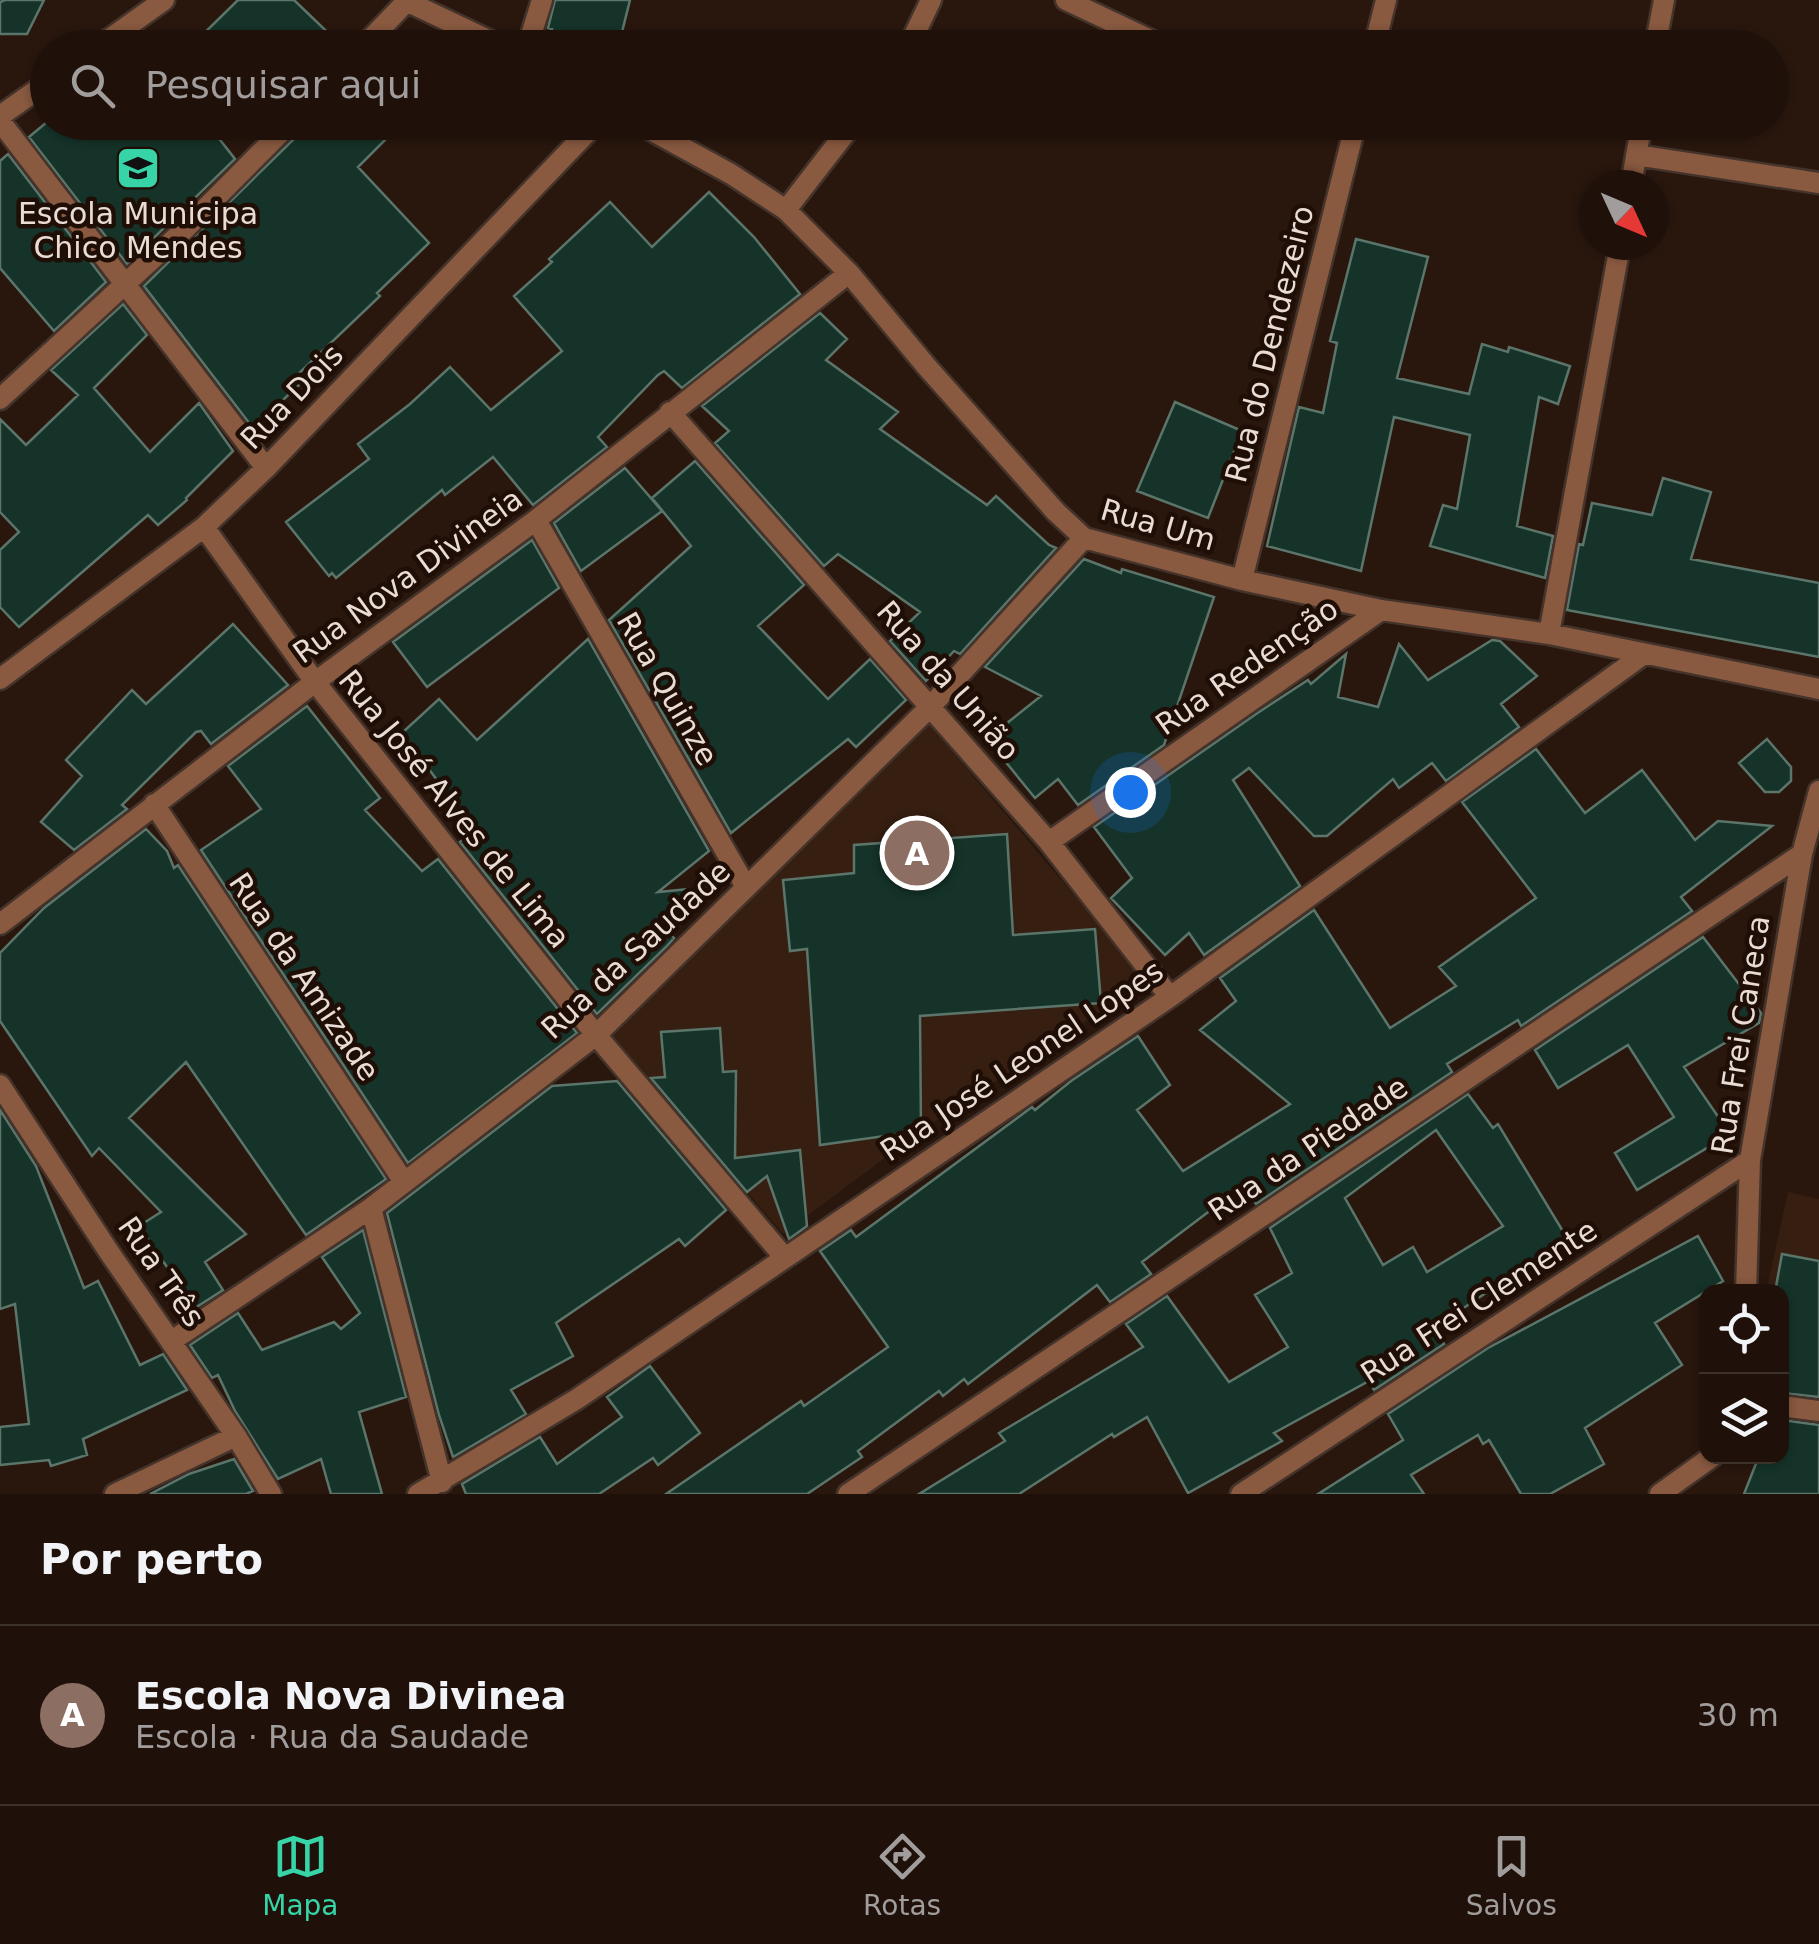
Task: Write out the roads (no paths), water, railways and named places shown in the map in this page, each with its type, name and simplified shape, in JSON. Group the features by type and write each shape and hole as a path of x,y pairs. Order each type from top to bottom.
{"street":[{"path":"122,30 164,0"},
{"path":"533,30 542,0"},
{"path":"917,30 931,0"},
{"path":"1066,0 1129,30"},
{"path":"1378,30 1386,0"},
{"path":"1658,30 1664,0"},
{"path":"378,30 405,1 467,30"},
{"path":"30,96 0,119 266,468"},
{"path":"0,399 124,285 272,140"},
{"name":"Rua Dois","path":"0,679 204,527 266,468 580,140"},
{"name":"Rua Um","path":"669,140 786,210 849,273 953,396 1084,538 1242,580 1381,610 1549,634 1819,690"},
{"path":"786,210 840,140"},
{"name":"Rua do Dendezeiro","path":"1242,580 1352,140"},
{"path":"1634,170 1639,140"},
{"path":"1636,156 1819,183"},
{"path":"1549,634 1617,260"},
{"name":"Rua Nova Divineia","path":"0,924 315,682 536,520 849,273"},
{"name":"Rua da União","path":"670,412 1049,842 1170,997"},
{"name":"Rua Quinze","path":"536,520 746,888"},
{"name":"Rua José Alves de Lima","path":"204,527 315,682 596,1035 785,1258"},
{"name":"Rua da Saudade","path":"173,1340 371,1208 596,1035 930,706 1084,538"},
{"name":"Rua Redenção","path":"1049,842 1381,610"},
{"name":"Rua José Leonel Lopes","path":"418,1494 577,1399 1170,997 1644,654"},
{"name":"Rua Frei Caneca","path":"1746,1284 1750,1160 1802,854 1819,792"},
{"name":"Rua da Amizade","path":"154,804 404,1182"},
{"name":"Rua da Piedade","path":"848,1494 1802,854"},
{"name":"Rua Três","path":"0,1085 109,1252 173,1340 271,1494"},
{"name":"Rua Frei Clemente","path":"1241,1494 1750,1160"},
{"path":"371,1208 442,1482"},
{"path":"1789,1407 1819,1411"},
{"path":"115,1494 236,1436"},
{"path":"1660,1494 1703,1464"}],"place":[{"name":"Escola Municipa Chico Mendes","path":"138,168"},
{"name":"Escola Nova Divinea","path":"917,853"}]}
